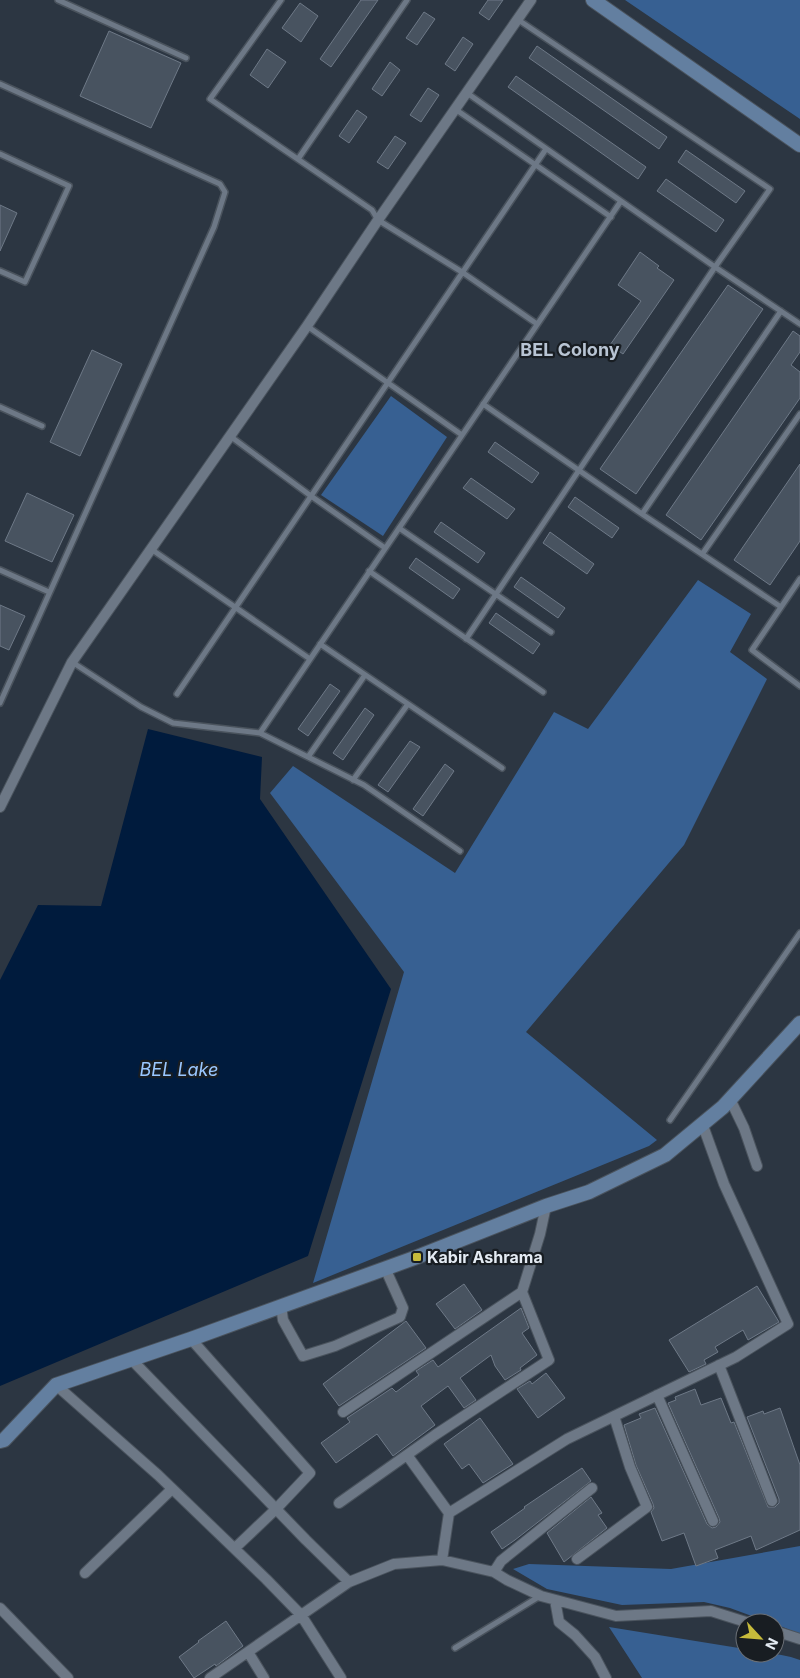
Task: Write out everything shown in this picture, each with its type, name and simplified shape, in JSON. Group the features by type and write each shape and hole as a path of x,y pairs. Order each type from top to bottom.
{"street":[{"path":"0,807 72,662 307,326 378,220 531,0"},
{"path":"593,0 800,145"},
{"path":"0,1441 4,1440 56,1385 191,1339 385,1268 546,1206 589,1192 665,1155 730,1099 800,1023"},
{"path":"730,1099 744,1128 757,1166"},
{"path":"449,1513 567,1439 736,1357 788,1324 724,1184 702,1123"},
{"path":"339,1503 407,1454 549,1360 522,1292 540,1234 546,1206"},
{"path":"281,1306 283,1320 302,1356 335,1346 400,1318 403,1308 385,1268"},
{"path":"343,1412 522,1292"},
{"path":"191,1339 310,1473 276,1509 234,1548"},
{"path":"131,1359 349,1582"},
{"path":"719,1365 772,1501"},
{"path":"56,1385 172,1489 301,1615 341,1678"},
{"path":"658,1395 713,1520"},
{"path":"577,1559 647,1507 630,1467 614,1416"},
{"path":"407,1454 449,1513 442,1560"},
{"path":"494,1572 501,1561 592,1488"},
{"path":"85,1573 172,1489"},
{"path":"210,1678 349,1582 394,1564 442,1560 494,1572 541,1596 616,1616 711,1611 735,1619"},
{"path":"555,1600 559,1622 575,1635 595,1657 606,1678"},
{"path":"0,1608 68,1678"},
{"path":"785,1635 800,1640"},
{"path":"248,1652 264,1678"}],"lane":[{"path":"58,0 186,58"},
{"path":"281,0 210,99 372,210 378,220 462,272 537,324"},
{"path":"298,159 407,0"},
{"path":"466,639 715,267 770,189 518,20"},
{"path":"0,84 220,184 225,192 214,227 0,703"},
{"path":"467,92 546,150 800,324"},
{"path":"455,109 610,217"},
{"path":"177,694 546,150"},
{"path":"0,154 69,186 25,282 0,271"},
{"path":"260,733 621,201"},
{"path":"642,514 781,311"},
{"path":"307,326 462,435"},
{"path":"483,404 781,607"},
{"path":"0,407 42,426"},
{"path":"702,553 800,414"},
{"path":"230,436 385,548"},
{"path":"399,528 551,632"},
{"path":"151,549 310,659"},
{"path":"0,570 50,592"},
{"path":"369,571 544,692"},
{"path":"800,579 752,650 800,686"},
{"path":"320,644 502,768"},
{"path":"72,662 140,707 173,723 260,733 364,785 460,852"},
{"path":"308,757 365,675"},
{"path":"353,780 408,704"},
{"path":"670,1120 800,933"},
{"path":"454,1648 541,1596"}],"shaded area":[{"path":"625,0 800,0 800,119"},
{"path":"391,396 447,437 383,536 321,495"},
{"path":"698,580 751,614 730,652 767,679 684,845 526,1032 657,1140 649,1146 313,1283 404,972 270,793 293,766 455,873 554,712 588,729"},
{"path":"800,1546 800,1634 785,1628 785,1613 744,1613 704,1602 622,1605 547,1589 513,1569 529,1564 671,1569"},
{"path":"609,1627 735,1647 735,1663 785,1663 785,1656 800,1660 800,1678 642,1678"}],"water":[{"name":"BEL Lake","path":"148,729 262,757 260,799 391,989 308,1256 0,1386 0,980 38,905 101,906"}],"building":[{"path":"361,0 378,0 331,67 320,59"},
{"path":"488,0 503,0 489,20 479,13"},
{"path":"300,3 318,16 301,42 282,28"},
{"path":"424,12 435,19 417,45 406,38"},
{"path":"109,31 181,63 151,128 80,96"},
{"path":"463,37 473,44 455,71 445,64"},
{"path":"537,46 667,137 659,149 529,58"},
{"path":"267,49 286,62 268,88 250,75"},
{"path":"390,62 400,70 382,96 372,89"},
{"path":"516,76 646,167 638,179 508,87"},
{"path":"428,88 439,95 421,122 410,115"},
{"path":"357,110 367,117 349,143 339,136"},
{"path":"395,136 406,143 388,169 377,162"},
{"path":"686,150 745,191 736,203 678,162"},
{"path":"666,179 724,220 716,232 657,191"},
{"path":"0,205 17,213 0,251"},
{"path":"640,252 659,266 657,268 674,280 623,354 610,345 641,301 618,285"},
{"path":"728,285 763,309 636,494 600,469"},
{"path":"793,331 800,336 800,352 791,365 800,372 800,398 701,540 666,515"},
{"path":"92,350 122,364 80,456 50,442"},
{"path":"495,442 539,473 532,483 488,452"},
{"path":"800,464 800,541 770,585 734,560"},
{"path":"471,478 515,509 507,519 463,488"},
{"path":"27,493 74,515 52,562 5,541"},
{"path":"575,497 619,528 612,538 568,507"},
{"path":"441,522 485,553 478,563 434,532"},
{"path":"550,532 594,564 587,574 543,543"},
{"path":"416,558 460,589 453,599 409,568"},
{"path":"521,577 565,608 558,618 514,587"},
{"path":"0,605 25,616 9,650 0,646"},
{"path":"496,613 540,644 533,654 489,623"},
{"path":"330,684 340,691 308,736 298,729"},
{"path":"365,708 374,715 343,760 333,753"},
{"path":"410,741 420,747 388,792 378,785"},
{"path":"445,764 454,771 423,816 413,809"},
{"path":"464,1284 482,1310 455,1329 436,1304"},
{"path":"757,1286 779,1322 748,1340 743,1330 715,1347 718,1352 704,1360 706,1364 689,1372 669,1340"},
{"path":"521,1308 529,1328 522,1333 537,1355 520,1368 521,1370 505,1380 495,1366 491,1355 460,1378 476,1400 464,1408 448,1386 421,1406 435,1425 393,1456 377,1434 336,1463 321,1443 350,1422 347,1418 392,1388 396,1392 419,1375 416,1371 433,1360 438,1367"},
{"path":"406,1321 426,1348 339,1406 323,1384"},
{"path":"546,1373 565,1398 538,1418 517,1389 530,1381 532,1384"},
{"path":"695,1389 701,1405 721,1398 731,1423 734,1422 768,1507 775,1507 779,1503 779,1499 747,1417 763,1411 764,1414 780,1408 800,1465 800,1530 756,1550 751,1536 715,1550 718,1558 696,1566 684,1533 662,1541 651,1512 654,1508 653,1504 636,1465 624,1425 641,1418 639,1414 655,1408 707,1524 712,1528 716,1527 720,1522 719,1518 668,1403 676,1400 675,1397"},
{"path":"480,1418 513,1464 483,1483 469,1464 462,1469 444,1444"},
{"path":"582,1468 591,1481 502,1549 491,1532"},
{"path":"591,1497 602,1513 598,1515 607,1528 564,1562 547,1533"},
{"path":"226,1621 243,1646 216,1666 215,1664 194,1678 179,1657"}],"place":[{"name":"Kabir Ashrama","path":"417,1257"}],"district":[{"name":"BEL Colony","path":"570,349"}]}
